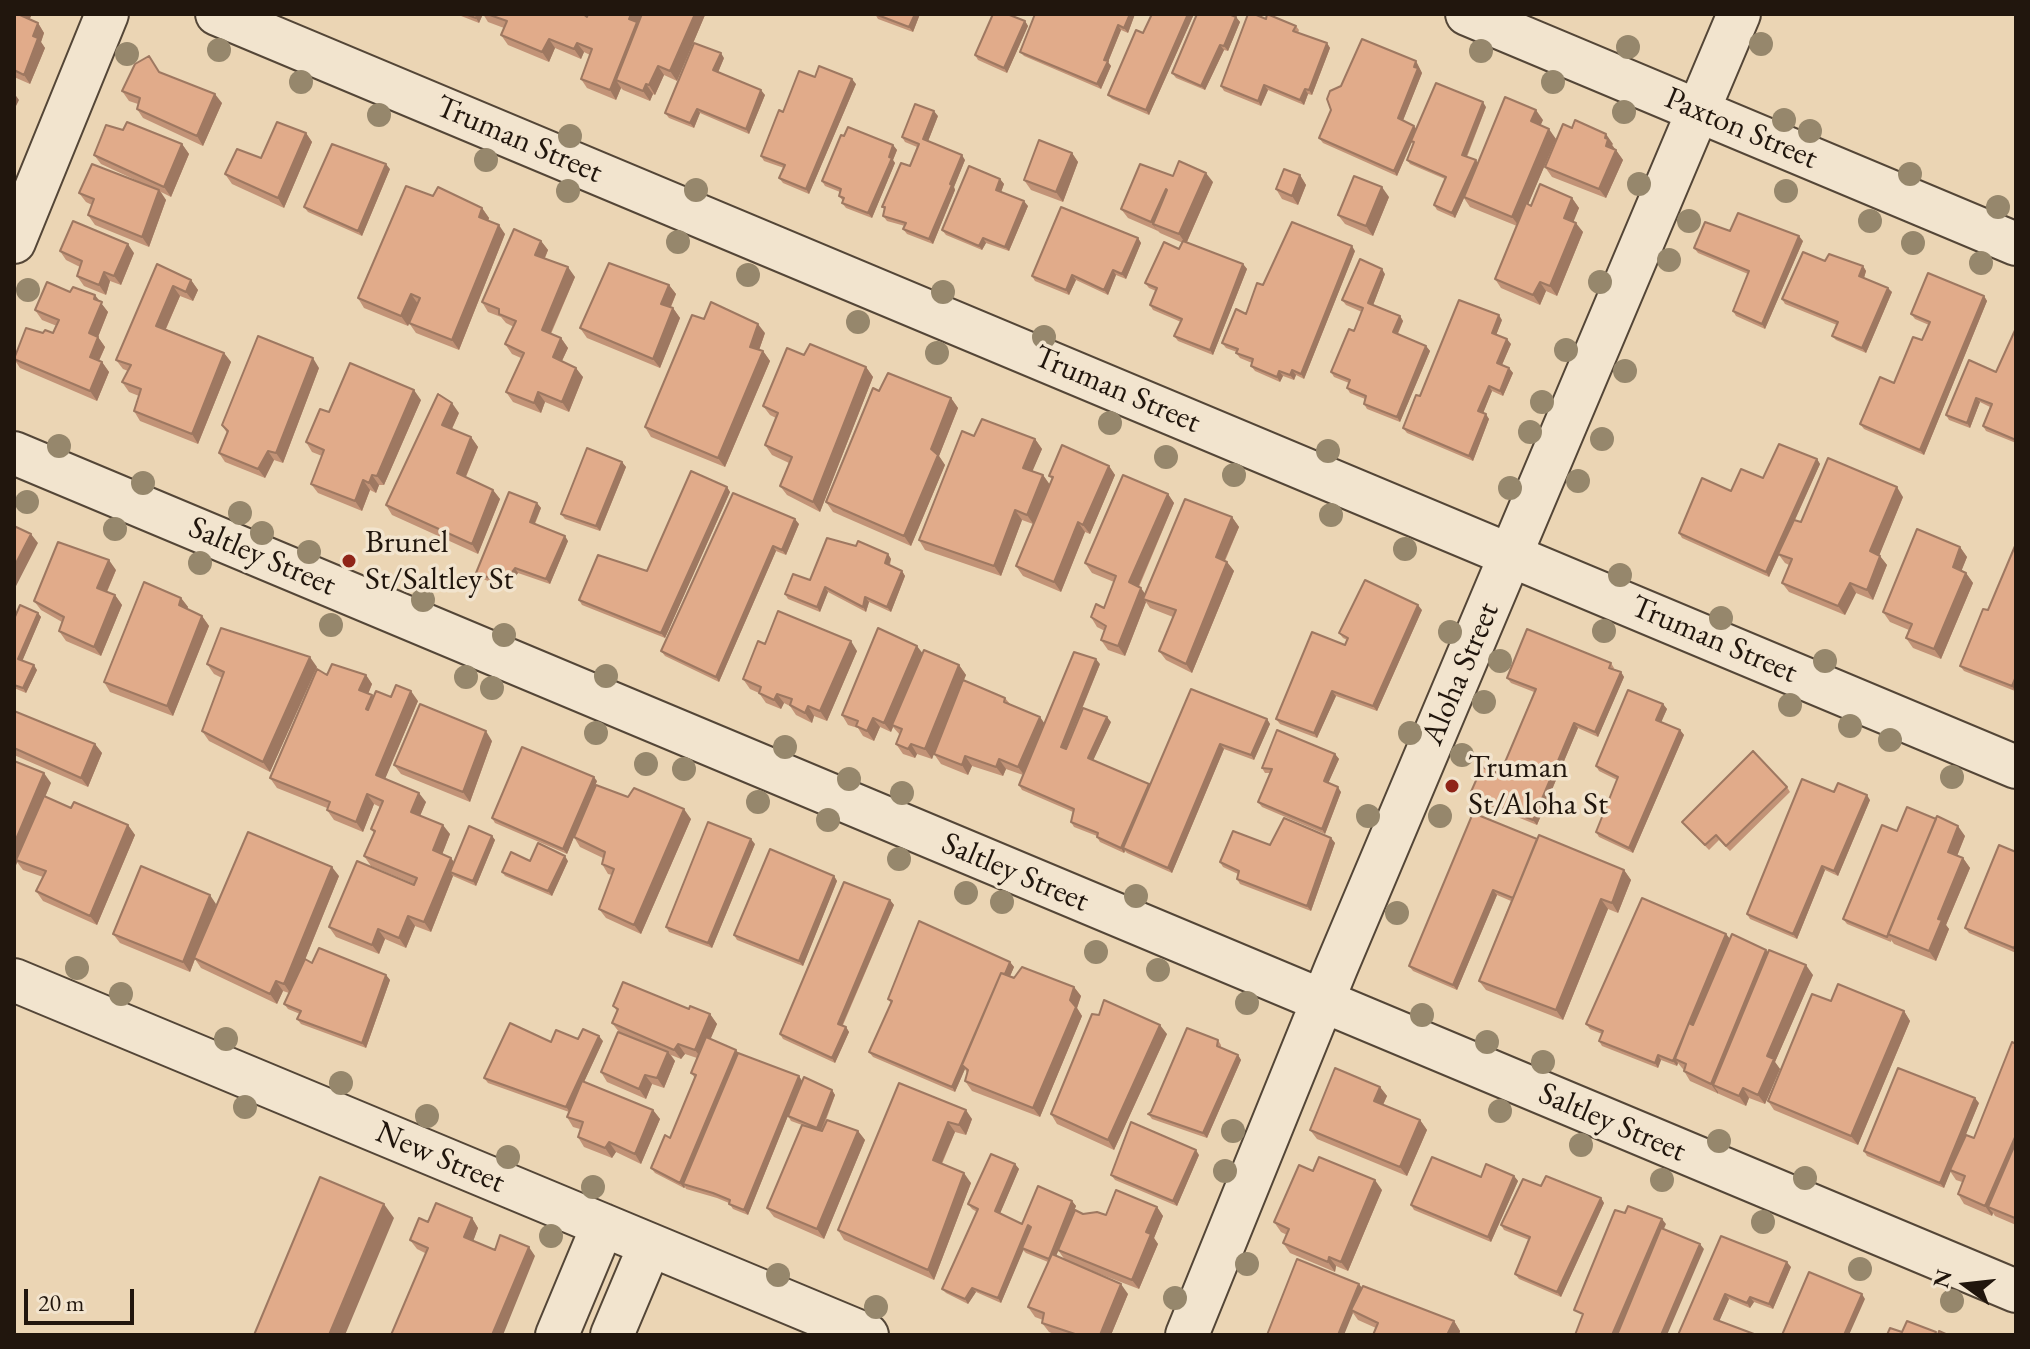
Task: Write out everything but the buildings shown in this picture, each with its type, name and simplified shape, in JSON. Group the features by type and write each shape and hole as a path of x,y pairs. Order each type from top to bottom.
{"street":[{"path":"14,242 107,14"},
{"name":"Truman Street","path":"217,14 2016,767"},
{"name":"Paxton Street","path":"1467,14 2016,244"},
{"name":"Aloha Street","path":"1187,1335 1322,1001 1739,14"},
{"name":"Saltley Street","path":"14,453 2016,1291"},
{"name":"New Street","path":"14,980 867,1335"},
{"path":"557,1335 603,1225"},
{"path":"612,1335 650,1245"}],"place":[{"name":"Brunel St/Saltley St","path":"349,561"},
{"name":"Truman St/Aloha St","path":"1452,786"}]}
